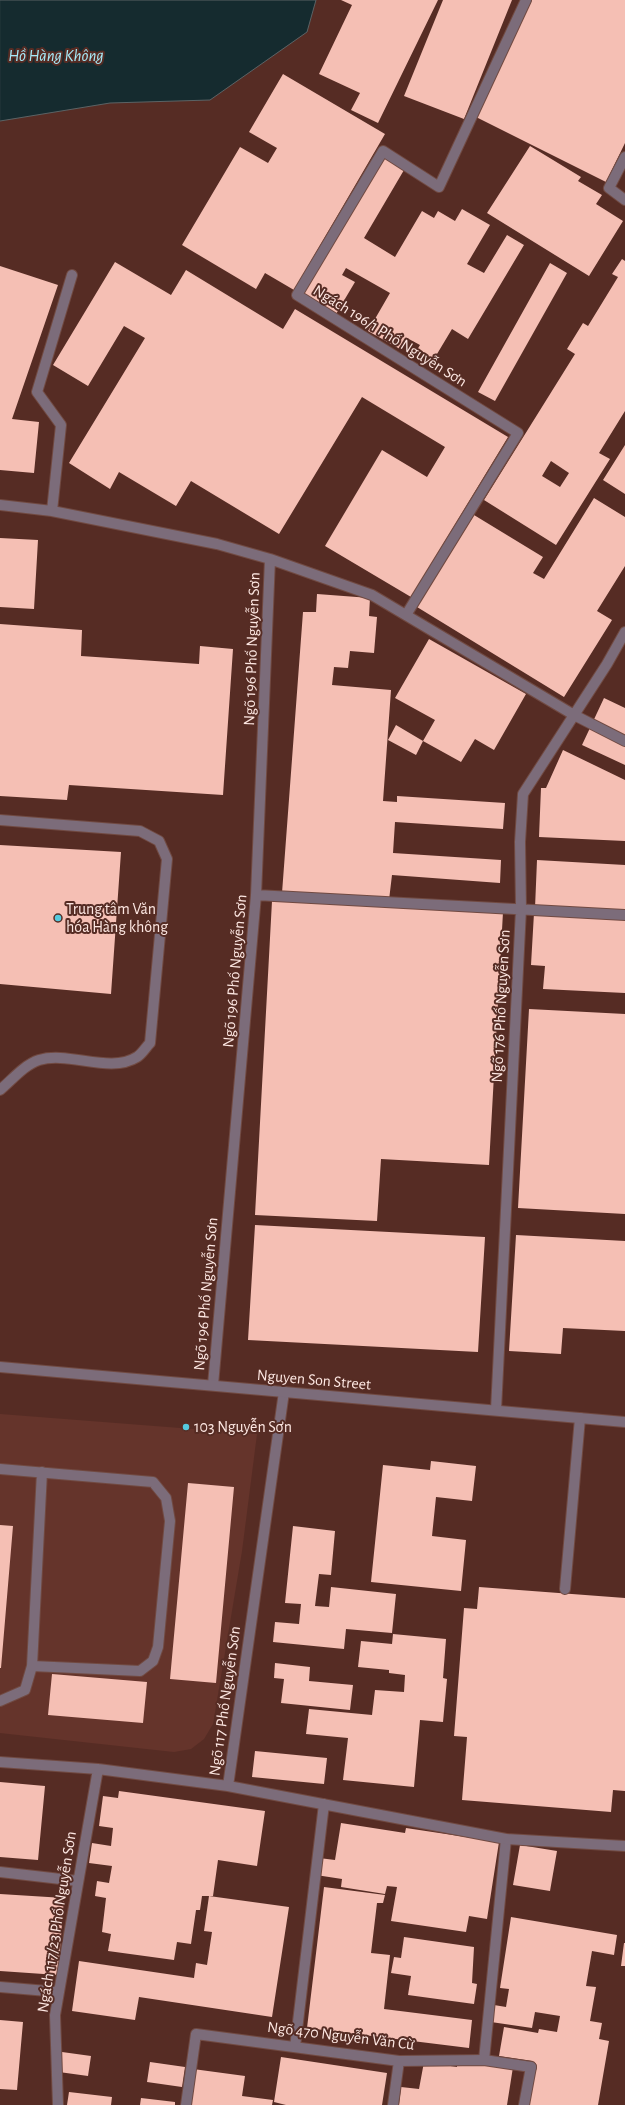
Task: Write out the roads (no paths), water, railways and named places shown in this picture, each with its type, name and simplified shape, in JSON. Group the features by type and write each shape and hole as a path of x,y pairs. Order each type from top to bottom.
{"street":[{"name":"Ngách 196/1 Phố Nguyễn Sơn","path":"406,616 518,433 296,295 383,151 439,186 526,0"},
{"path":"625,157 609,188 625,200"},
{"path":"52,511 60,425 38,392 72,275"},
{"path":"0,505 52,511 217,544 270,559 372,595 574,715 625,741"},
{"name":"Ngõ 196 Phố Nguyễn Sơn","path":"213,1385 256,895 270,559"},
{"name":"Ngõ 176 Phố Nguyễn Sơn","path":"496,1410 521,909 520,842 523,794 607,664 625,632"},
{"path":"0,820 140,831 159,841 167,859 150,1043 137,1057 116,1064 52,1059 39,1060 25,1068 0,1090"},
{"path":"256,895 625,915"},
{"name":"Nguyen Son Street","path":"0,1367 625,1422"},
{"name":"Ngõ 117 Phố Nguyễn Sơn","path":"0,1762 98,1769 228,1786 284,1392"},
{"path":"565,1589 580,1418"},
{"path":"0,1469 153,1482 166,1498 170,1521 158,1647 153,1661 140,1671 32,1666"},
{"path":"0,1701 25,1690 32,1666 42,1472"},
{"name":"Ngách 117/23 Phố Nguyễn Sơn","path":"58,2105 55,2015 98,1769"},
{"path":"228,1786 506,1839 625,1846"},
{"path":"295,2047 324,1804"},
{"path":"484,2060 506,1839"},
{"path":"0,1872 78,1881"},
{"path":"0,1987 58,1992"},
{"name":"Ngõ 470 Nguyễn Văn Cừ","path":"186,2105 196,2034 399,2061 484,2060 531,2067 524,2105"},
{"path":"393,2105 399,2061"}],"water":[{"name":"Hồ Hàng Không","path":"0,0 316,0 307,32 210,100 110,103 0,121"}],"place":[{"name":"Trung tâm Văn hóa Hàng không","path":"58,918"},
{"name":"103 Nguyễn Sơn","path":"186,1427"}]}
